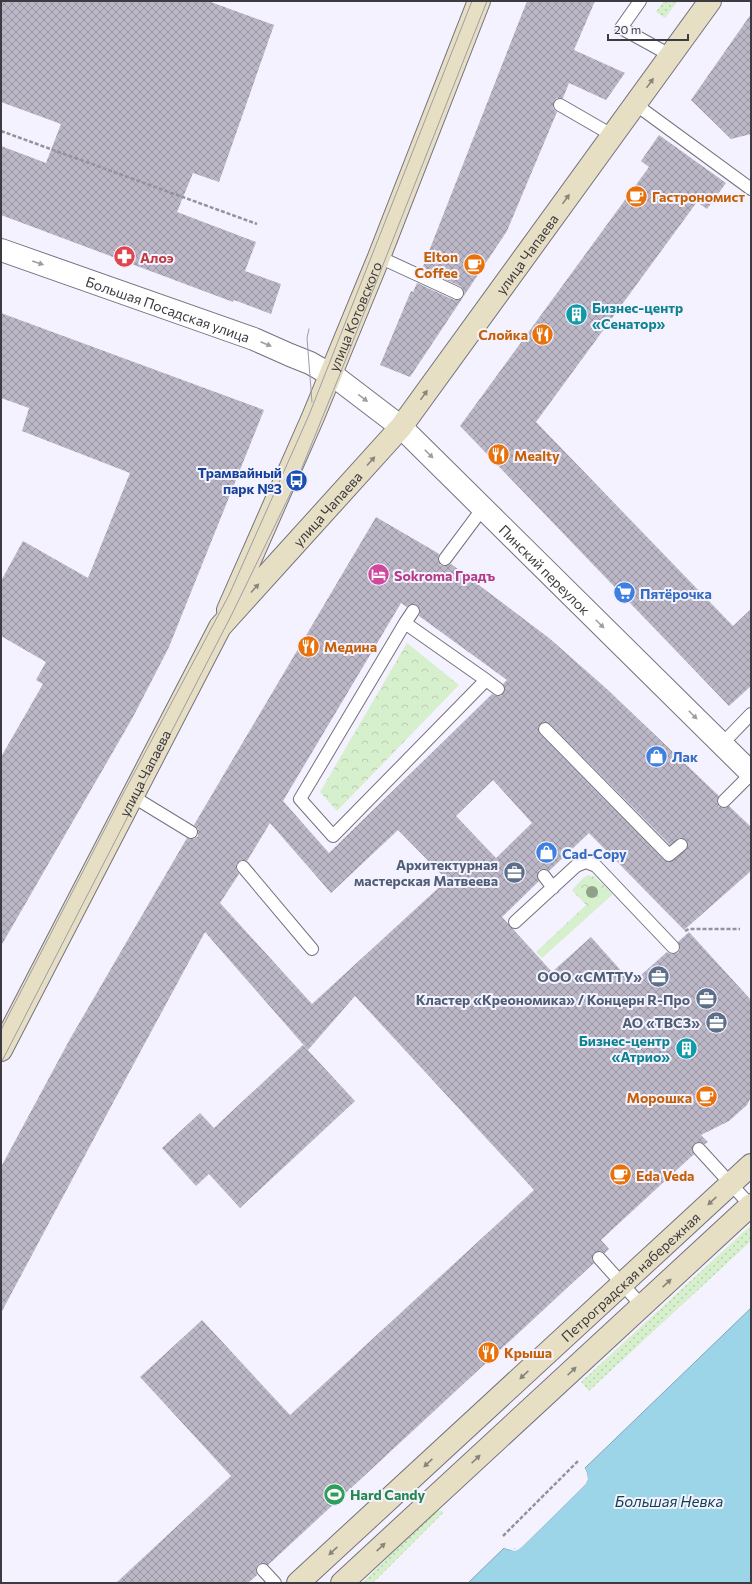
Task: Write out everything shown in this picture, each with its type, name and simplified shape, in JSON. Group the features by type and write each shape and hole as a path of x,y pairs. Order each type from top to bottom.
{"street":[{"name":"улица Котовского","path":"220,627 314,417 379,257 479,1"},
{"name":"улица Чапаева","path":"1,1050 220,627 401,427 710,1"},
{"name":"Большая Посадская улица","path":"1,250 254,339 310,363 331,375"},
{"name":"Пинский переулок","path":"331,375 401,427 751,773"},
{"name":"Петроградская набережная","path":"298,1583 751,1166"},
{"name":"Петроградская набережная","path":"342,1583 751,1206"}],"lane":[{"path":"640,1 621,28 670,55"},
{"path":"635,104 751,190"},
{"path":"560,105 612,135"},
{"path":"379,257 457,293"},
{"path":"445,559 483,508"},
{"path":"413,611 300,799 333,836 486,680"},
{"path":"405,623 498,689"},
{"path":"722,744 751,714"},
{"path":"545,729 669,855 681,845"},
{"path":"724,801 751,773"},
{"path":"132,796 191,832"},
{"path":"515,922 576,866 586,862 596,866 671,945"},
{"path":"243,867 312,949"},
{"path":"544,876 553,888"},
{"path":"699,1149 751,1206"},
{"path":"599,1258 642,1306"},
{"path":"263,1570 275,1583"}],"path":[{"path":"1,131 257,224"},
{"path":"671,945 689,929 740,929"},
{"path":"503,1536 579,1460"}],"green space":[{"path":"664,1 678,1 665,18 656,12"},
{"path":"407,643 459,685 337,811 320,792"},
{"path":"588,875 595,877 613,894 542,958 536,952 586,905 572,890 583,878"},
{"path":"751,1225 751,1241 589,1391 581,1382"},
{"path":"436,1510 444,1512 373,1583 362,1583"}],"water":[{"name":"Большая Невка","path":"751,1308 751,1583 468,1583 504,1548 509,1550 521,1548 586,1484 587,1472 585,1468"}],"pier":[{"path":"585,1468 588,1479 586,1484 521,1548 515,1551 504,1548 506,1546 514,1549 520,1546 584,1483 586,1478 583,1470"}],"building":[{"path":"1,1 208,1 274,25 219,182 193,173 177,212 256,242 245,271 281,284 271,314 234,300 233,302 1,215 1,146 46,163 61,124 1,102"},
{"path":"527,1 595,1 574,50 625,73 606,100 569,83 563,98 557,98 554,101 553,108 557,112 507,231 464,296 463,289 460,286 422,269"},
{"path":"751,14 751,134 731,139 691,100"},
{"name":"Бизнес-центр «Сенатор»","path":"659,135 726,183 707,209 697,202 536,422 733,626 751,609 751,686 729,706 460,426 649,167 641,161"},
{"path":"417,283 454,300 461,299 463,297 410,377 380,365 411,291 413,292"},
{"path":"1,313 264,410 169,647 133,717 1,946 1,757 43,684 36,680 46,662 1,636 1,581 23,541 88,578 130,473 22,431 29,408 1,398"},
{"path":"376,517 439,554 438,559 440,565 445,566 451,564 549,638 608,690 719,796 717,803 719,807 726,808 729,806 751,827 751,871 684,930 589,833 549,871 543,869 539,870 537,877 539,881 502,917 552,972 591,937 632,983 667,952 671,954 678,953 680,949 678,942 689,932 751,1000 751,1097 747,1105 729,1121 701,1135 708,1142 705,1144 698,1142 694,1144 692,1150 694,1154 601,1240 609,1249 605,1253 598,1251 594,1253 592,1259 594,1263 268,1565 262,1563 258,1564 256,1568 257,1575 248,1583 116,1583 231,1476 140,1377 202,1320 290,1415 534,1190 355,996 308,1050 205,932 1,1313 1,1167 70,1039 187,838 194,839 198,836 198,829 194,825","holes":["401,603 407,607 413,604 417,605 420,611 419,616 507,680 503,684 505,690 501,696 492,694 329,853 283,801","544,722 550,724 670,845 679,838 686,840 688,844 686,850 671,862 664,860 540,734 538,727","493,780 532,823 496,858 456,816","270,823 331,893 398,830 447,880 312,1004 220,903 239,874 236,869 236,864 241,860 247,861"]},
{"path":"303,1045 355,1101 240,1208 209,1174 196,1186 162,1148 200,1113 214,1128"}],"tram line":[{"path":"1,1030 124,792 229,595 309,415 472,1"},
{"path":"1,1063 232,614 297,480 487,1"},
{"path":"309,329 307,338 312,402"}],"place":[{"name":"Гастрономист","path":"636,196"},
{"name":"Алоэ","path":"125,257"},
{"name":"Elton Coffee","path":"474,264"},
{"name":"Бизнес-центр «Сенатор»","path":"577,315"},
{"name":"Слойка","path":"543,334"},
{"name":"Mealty","path":"499,455"},
{"name":"Трамвайный парк №3","path":"297,480"},
{"name":"Sokroma Градъ","path":"378,575"},
{"name":"Пятёрочка","path":"624,593"},
{"name":"Медина","path":"309,646"},
{"name":"Лак","path":"657,756"},
{"name":"Cad-Copy","path":"546,853"},
{"name":"Архитектурная мастерская Матвеева","path":"514,872"},
{"name":"ООО «СМТТУ»","path":"658,976"},
{"name":"Кластер «Креономика» / Концерн R-Про","path":"706,999"},
{"name":"АО «ТВСЗ»","path":"716,1022"},
{"name":"Бизнес-центр «Атрио»","path":"686,1048"},
{"name":"Морошка","path":"707,1097"},
{"name":"Eda Veda","path":"620,1175"},
{"name":"Крыша","path":"489,1352"},
{"name":"Hard Candy","path":"335,1494"}]}
